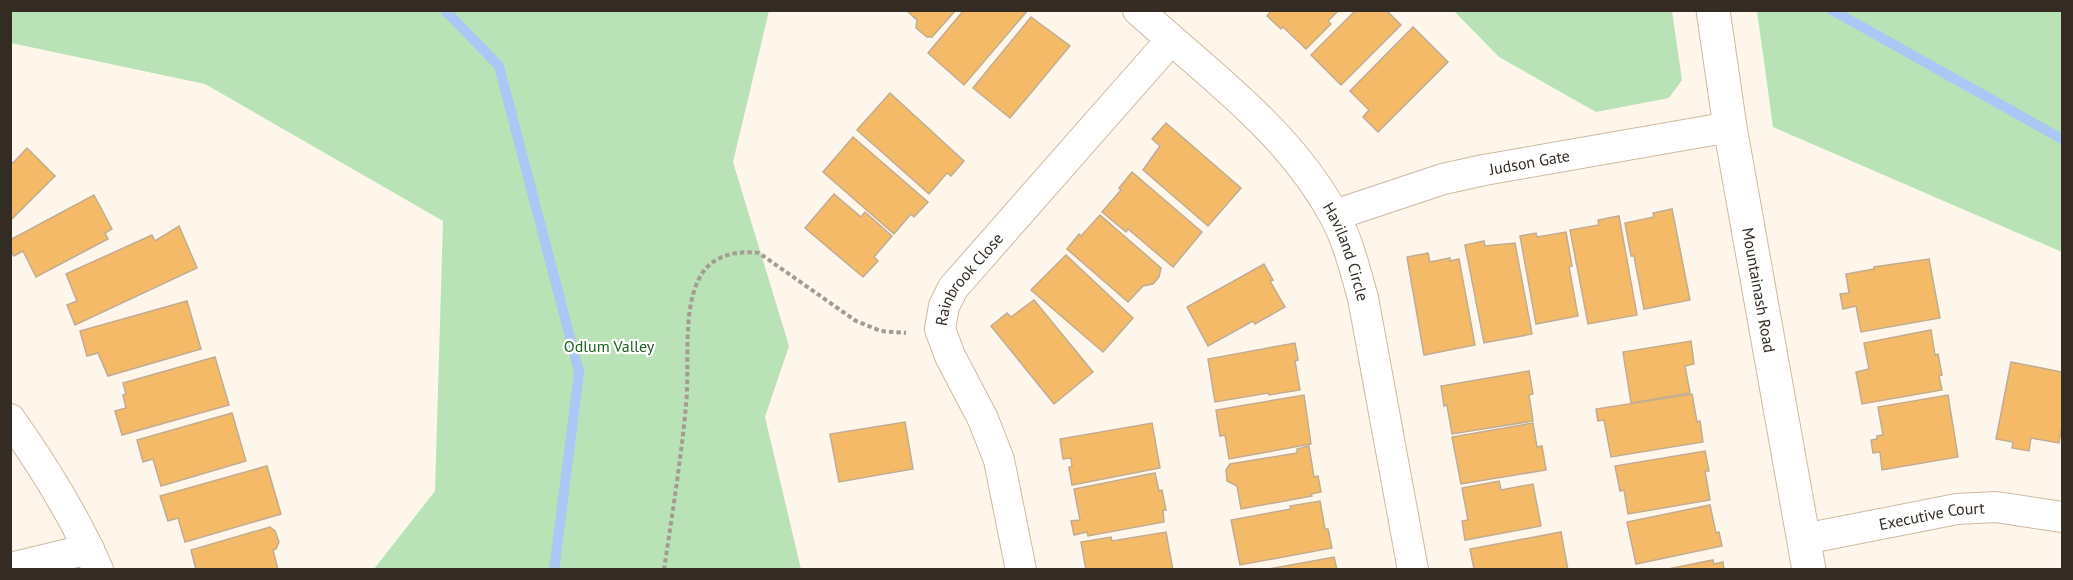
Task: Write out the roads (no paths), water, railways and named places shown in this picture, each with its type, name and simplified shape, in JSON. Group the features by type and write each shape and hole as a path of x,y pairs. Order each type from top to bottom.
{"street":[{"name":"Haviland Circle","path":"1138,10 1259,117 1298,159 1335,216 1363,297 1413,570"},
{"name":"Mountainash Road","path":"1713,10 1730,127 1807,554"},
{"name":"Rainbrook Close","path":"1021,570 999,460 983,419 950,356 940,329 944,306 952,288 1170,40"},
{"name":"Judson Gate","path":"1335,216 1443,179 1730,127"},
{"path":"10,420 51,479 93,559 10,568"},
{"name":"Executive Court","path":"1807,554 1957,509 1996,507 2062,517"}],"waterway":[{"path":"445,10 499,66 579,372 554,570"},
{"path":"1832,10 2062,139"}],"park label":[{"name":"Odlum Valley","path":"609,346"}]}
